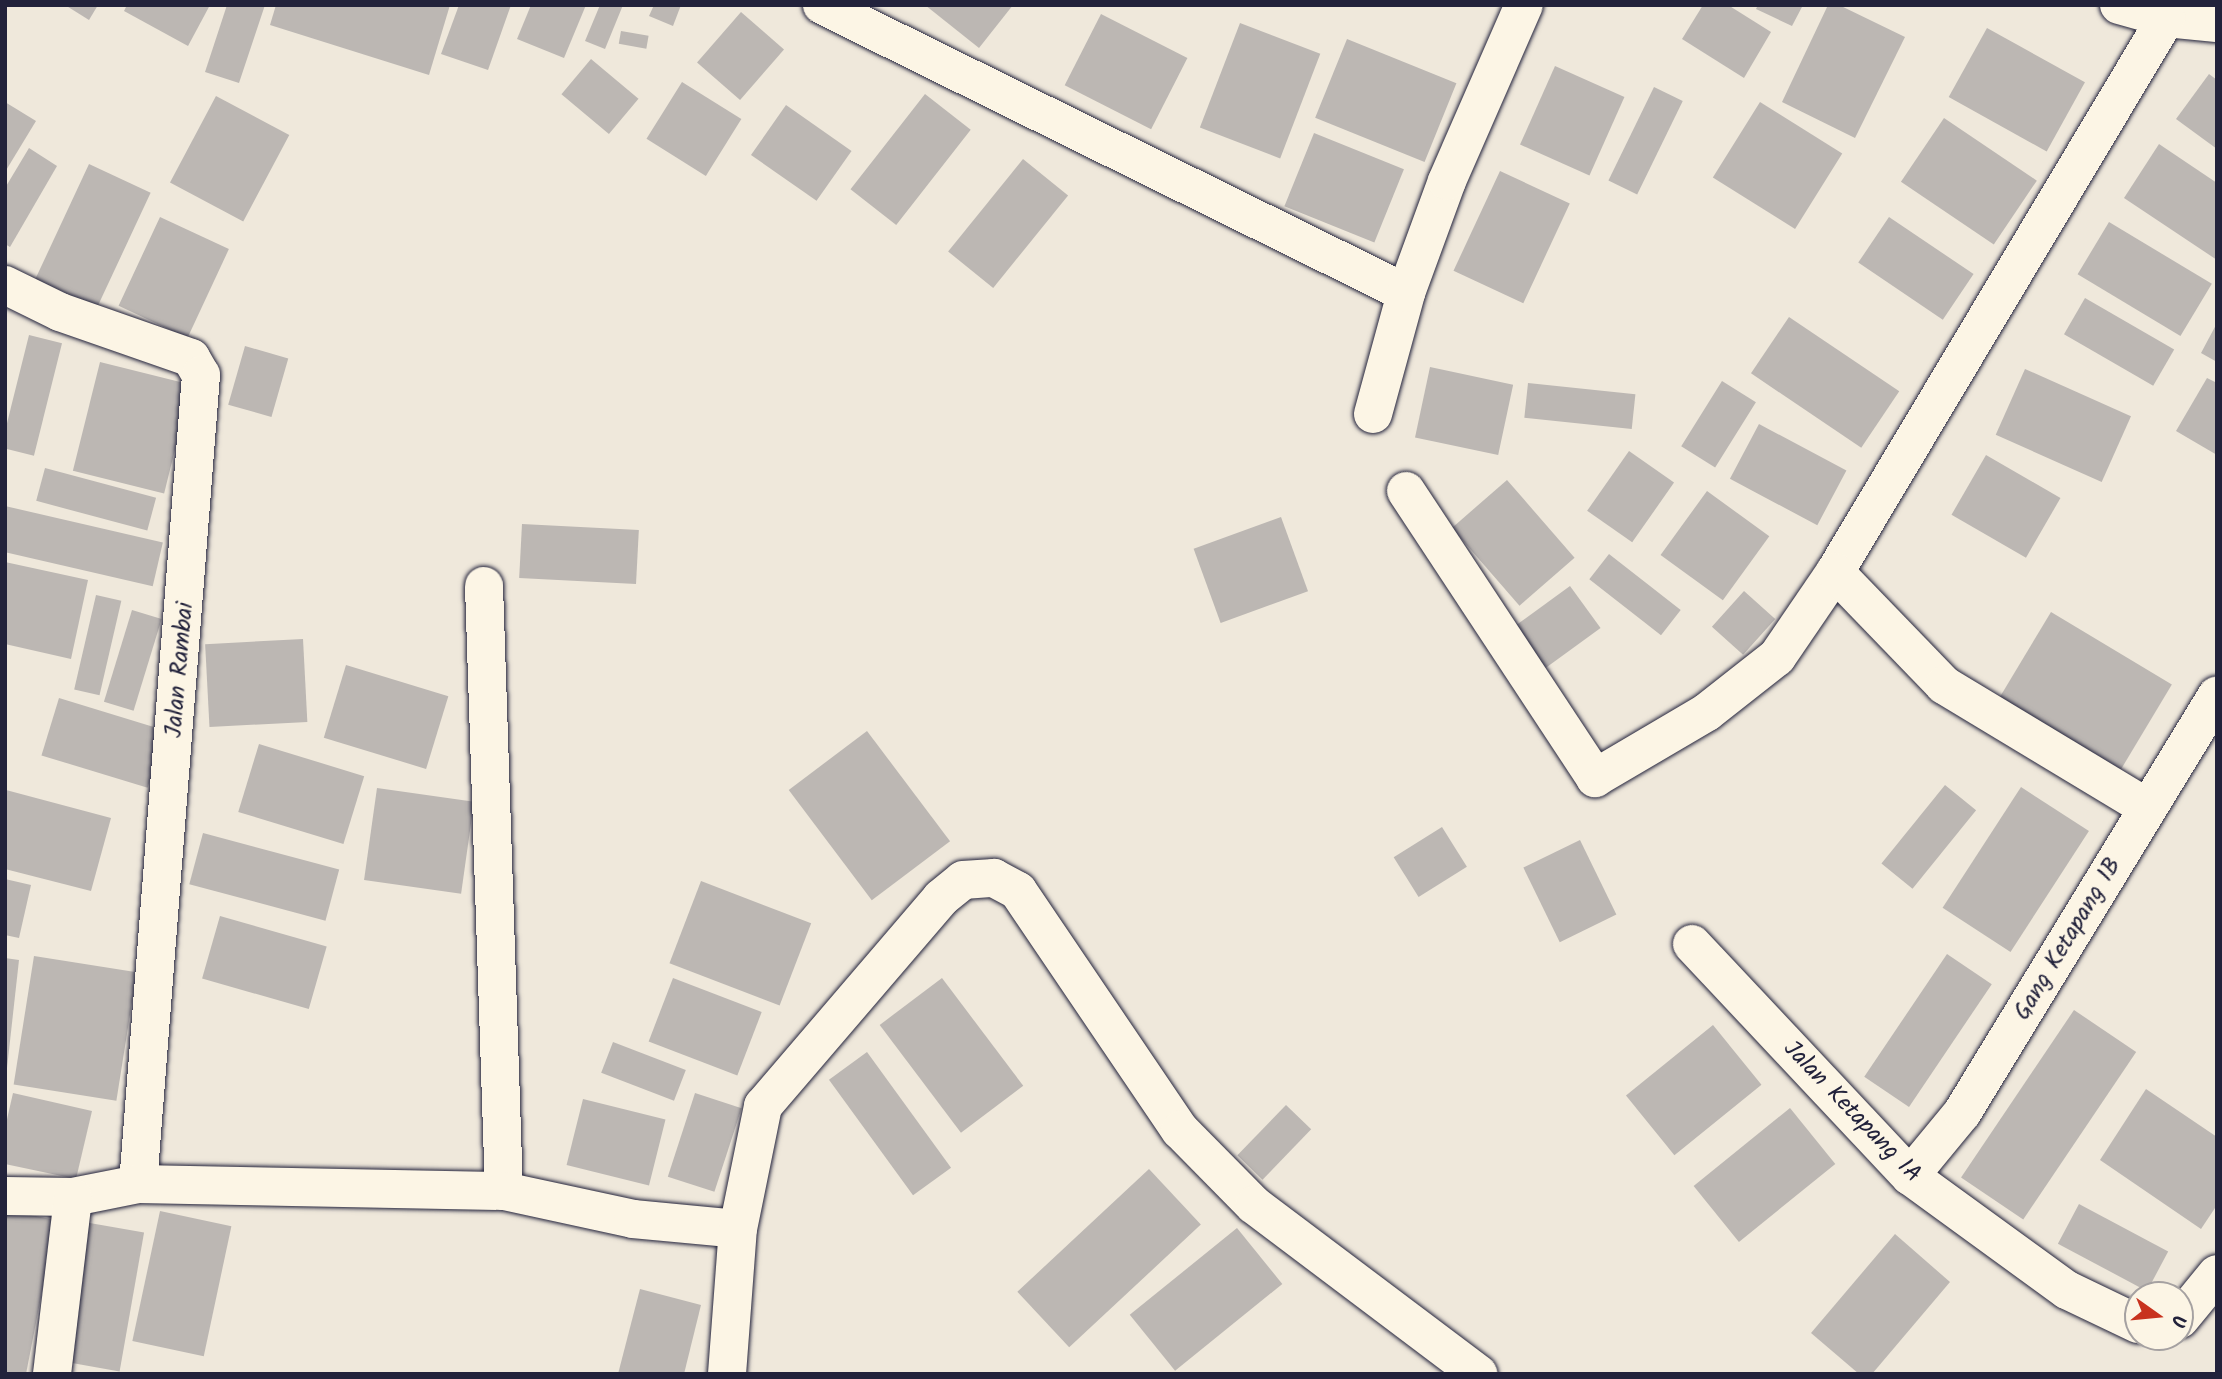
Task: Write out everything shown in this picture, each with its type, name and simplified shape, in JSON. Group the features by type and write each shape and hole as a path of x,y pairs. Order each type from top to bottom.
{"street":[{"path":"822,5 1406,293"},
{"path":"1373,414 1406,293 1447,181 1524,5"},
{"path":"2119,5 2166,18 2217,23"},
{"path":"1406,491 1595,778 1707,712 1777,657 1835,572 2166,18"},
{"name":"Jalan Rambai","path":"5,285 60,313 191,358 201,375 138,1184"},
{"path":"1835,572 1944,685 2148,808"},
{"path":"484,586 504,1191"},
{"name":"Gang Ketapang 1B","path":"1910,1176 1962,1114 2217,696"},
{"path":"727,1374 738,1229 762,1106 941,898 963,880 994,878 1018,891 1180,1130 1254,1205 1478,1374"},
{"name":"Jalan Ketapang 1A","path":"1692,944 1910,1176 2067,1290 2124,1317"},
{"path":"5,1196 73,1197 138,1184 504,1191 633,1219 738,1229"},
{"path":"52,1374 73,1197"},
{"path":"2194,1302 2217,1274"}],"building":[{"path":"65,5 98,5 89,20"},
{"path":"127,5 210,5 188,46 124,11"},
{"path":"227,5 265,5 239,83 205,72"},
{"path":"276,5 450,5 429,75 270,25"},
{"path":"459,5 511,5 488,70 441,54"},
{"path":"531,5 586,5 564,58 517,39"},
{"path":"600,5 623,5 605,49 585,41"},
{"path":"654,5 681,5 673,26 649,16"},
{"path":"925,5 1013,5 979,48"},
{"path":"1703,5 1728,5 1771,32 1744,78 1682,39"},
{"path":"1758,5 1803,5 1792,26 1756,9"},
{"path":"1828,5 1839,5 1905,37 1855,138 1782,102"},
{"path":"741,12 784,49 740,100 697,63"},
{"path":"1101,14 1187,58 1151,129 1065,85"},
{"path":"1240,23 1320,54 1280,158 1200,128"},
{"path":"1987,28 2085,82 2047,151 1949,97"},
{"path":"621,31 649,36 646,49 619,44"},
{"path":"1347,39 1456,83 1425,162 1315,118"},
{"path":"591,59 638,99 609,134 561,94"},
{"path":"1555,66 1624,97 1589,175 1520,145"},
{"path":"2209,74 2217,80 2217,149 2176,119"},
{"path":"682,82 741,119 706,176 646,139"},
{"path":"1654,87 1683,101 1637,195 1608,180"},
{"path":"925,94 971,130 896,225 851,189"},
{"path":"216,96 289,135 243,221 170,183"},
{"path":"5,102 36,121 5,172"},
{"path":"1760,102 1842,153 1795,229 1713,177"},
{"path":"786,105 852,151 817,201 751,155"},
{"path":"1944,118 2037,181 1994,244 1901,182"},
{"path":"1314,133 1404,169 1374,243 1284,206"},
{"path":"2159,144 2217,183 2217,260 2124,198"},
{"path":"29,148 57,166 10,247 5,244 5,188"},
{"path":"1023,159 1068,196 993,288 948,251"},
{"path":"89,164 151,193 97,308 35,279"},
{"path":"1500,171 1570,204 1523,303 1454,271"},
{"path":"160,217 229,249 187,338 119,306"},
{"path":"1889,217 1974,274 1943,320 1858,263"},
{"path":"2109,222 2212,284 2180,336 2078,274"},
{"path":"2085,298 2174,350 2153,386 2064,334"},
{"path":"1789,317 1899,391 1861,448 1751,373"},
{"path":"2217,323 2217,362 2201,353"},
{"path":"29,335 62,343 34,456 5,449 5,431"},
{"path":"245,346 288,358 271,417 228,405"},
{"path":"100,362 191,385 164,493 73,471"},
{"path":"1430,367 1513,385 1498,455 1415,437"},
{"path":"2025,369 2131,416 2102,482 1996,435"},
{"path":"2207,378 2217,383 2217,455 2176,431"},
{"path":"1722,381 1756,402 1715,467 1681,446"},
{"path":"1528,383 1635,394 1632,429 1524,418"},
{"path":"1759,424 1846,470 1817,525 1730,479"},
{"path":"1629,451 1674,483 1632,542 1587,511"},
{"path":"1986,455 2060,498 2026,558 1952,515"},
{"path":"45,468 156,498 147,531 36,501"},
{"path":"1507,480 1575,558 1519,606 1452,528"},
{"path":"1707,491 1769,536 1723,600 1661,555"},
{"path":"5,506 163,542 153,586 5,552"},
{"path":"1281,517 1308,591 1221,623 1194,549"},
{"path":"522,524 639,530 636,584 519,578"},
{"path":"1609,554 1681,610 1661,635 1589,579"},
{"path":"5,562 88,580 71,659 5,644"},
{"path":"1570,586 1601,628 1534,676 1504,634"},
{"path":"1744,591 1775,619 1743,655 1712,627"},
{"path":"96,595 121,601 100,695 74,690"},
{"path":"132,610 162,619 134,711 104,702"},
{"path":"2051,612 2172,685 2120,771 1999,699"},
{"path":"303,639 307,722 209,727 205,644"},
{"path":"346,665 448,696 426,769 324,738"},
{"path":"59,698 165,730 148,788 41,755"},
{"path":"867,731 950,841 872,900 789,790"},
{"path":"259,744 364,776 343,844 238,812"},
{"path":"1945,785 1976,810 1913,889 1881,863"},
{"path":"2021,787 2089,831 2011,952 1943,908"},
{"path":"377,788 474,802 461,894 364,880"},
{"path":"6,790 111,818 91,891 5,869"},
{"path":"1442,827 1467,867 1419,897 1394,857"},
{"path":"203,833 339,869 325,921 189,884"},
{"path":"1580,840 1616,915 1560,942 1523,868"},
{"path":"5,879 31,885 19,938 5,935"},
{"path":"701,881 811,923 780,1005 669,963"},
{"path":"220,916 327,947 309,1009 202,978"},
{"path":"1947,954 1992,984 1909,1107 1864,1077"},
{"path":"34,956 137,972 116,1101 14,1084"},
{"path":"5,958 19,960 7,1068 5,1068"},
{"path":"673,978 762,1012 737,1076 649,1041"},
{"path":"942,978 1023,1086 961,1133 880,1025"},
{"path":"2074,1010 2136,1052 2023,1219 1961,1177"},
{"path":"1713,1025 1761,1085 1674,1155 1626,1095"},
{"path":"613,1042 686,1070 674,1101 601,1073"},
{"path":"867,1052 951,1168 913,1195 829,1080"},
{"path":"2146,1089 2217,1137 2217,1205 2201,1229 2100,1160"},
{"path":"13,1093 92,1111 76,1179 5,1164 5,1128"},
{"path":"695,1093 742,1108 714,1192 668,1177"},
{"path":"583,1099 665,1120 649,1186 567,1165"},
{"path":"1286,1105 1311,1129 1263,1180 1237,1155"},
{"path":"1790,1108 1835,1164 1739,1242 1694,1186"},
{"path":"1149,1169 1201,1225 1069,1347 1017,1292"},
{"path":"2079,1204 2168,1251 2152,1281 2128,1281 2058,1244"},
{"path":"5,1210 56,1220 26,1374 5,1374"},
{"path":"160,1211 231,1226 204,1356 132,1341"},
{"path":"84,1222 144,1233 120,1371 60,1361"},
{"path":"1237,1228 1282,1284 1175,1371 1130,1315"},
{"path":"1895,1234 1950,1282 1872,1374 1859,1374 1811,1333"},
{"path":"640,1289 701,1305 684,1374 618,1374"}]}
